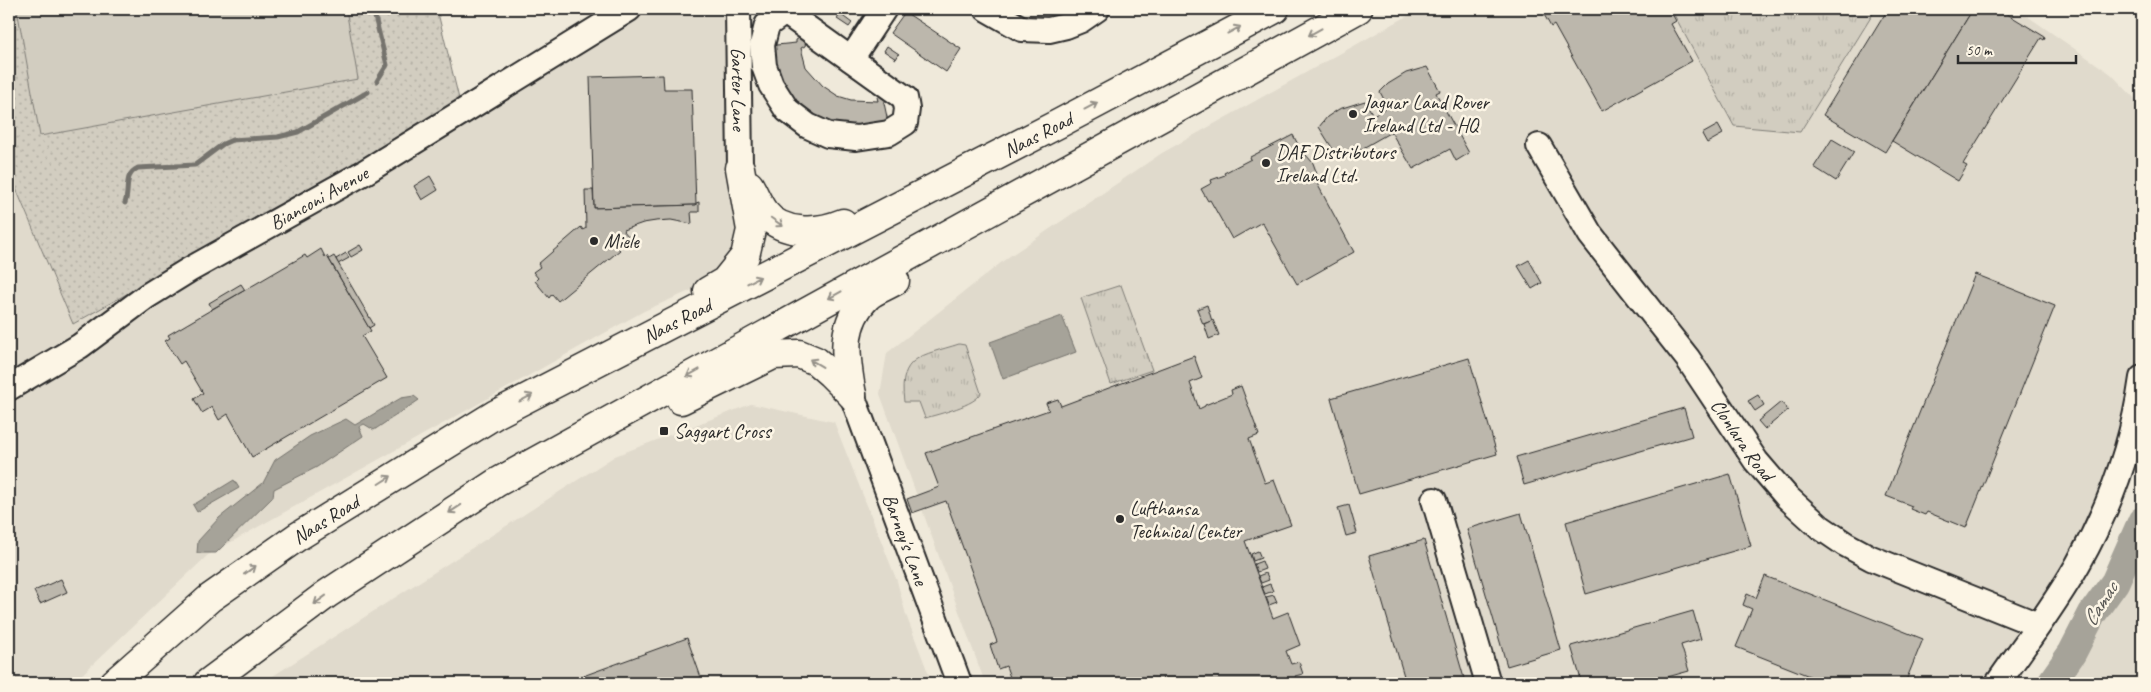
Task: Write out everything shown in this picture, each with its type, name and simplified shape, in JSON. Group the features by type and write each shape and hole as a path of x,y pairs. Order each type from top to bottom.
{"highway":[{"name":"Naas Road","path":"114,683 210,598 297,536 496,414 1275,9"},
{"path":"208,683 327,594 496,483 1358,9"},
{"path":"852,395 845,347 854,316 868,296 1059,190 1185,103"},
{"path":"740,168 765,213 784,227 801,231 834,227 954,177"},
{"path":"602,358 645,327 725,281 745,256 751,230 740,168"},
{"path":"496,483 684,398 773,355 799,354 816,361 852,395"},
{"path":"100,683 144,644 210,598"}],"street":[{"name":"Bianconi Avenue","path":"9,388 80,346 147,296 189,270 365,172 629,9"},
{"name":"Garter Lane","path":"738,9 740,168"},
{"path":"851,59 884,9"},
{"path":"987,9 1022,29 1049,30 1066,26 1084,12"},
{"path":"785,12 851,59 905,98 905,123 889,133 856,138 828,135 808,126 786,110 771,85 764,66 762,45 767,24 785,12"},
{"name":"Clonlara Road","path":"1539,146 1590,234 1688,359 1756,461 1787,497 1820,527 1845,544 1871,558 2038,625"},
{"path":"1998,683 2078,563 2103,513 2122,464 2139,400 2142,378"},
{"name":"Barney's Lane","path":"852,395 959,683"},
{"path":"1434,500 1488,683"}],"shaded area":[{"path":"611,9 724,9 745,256 692,290 644,311 208,555 73,683 9,683 9,172 72,323 461,107"},
{"path":"1420,9 1671,9 1734,126 1800,132 1876,9 2017,9 2111,74 2142,106 2142,445 2112,528 2013,683 985,683 880,394 887,353 1007,258 1162,153"},
{"path":"1062,316 1076,352 1003,379 990,342"},
{"path":"414,396 419,400 374,430 364,424 359,427 363,436 317,467 274,489 273,497 216,553 197,553 198,541 219,518 263,483 275,460 310,436 346,419 355,425 401,398"},
{"path":"751,404 834,422 897,581 906,615 932,683 262,683 615,456"},
{"path":"234,480 239,488 197,512 193,505"},
{"path":"2142,539 2142,683 2064,683 2064,682"}],"green space":[{"path":"9,9 437,9 461,107 73,324 9,172"},
{"path":"17,9 346,9 358,79 40,136"},
{"path":"1671,9 1876,9 1800,132 1734,126"},
{"path":"1121,285 1152,370 1111,384 1081,298"},
{"path":"959,344 965,345 981,393 965,405 925,418 919,402 904,402 903,387 909,366 924,355"}],"building":[{"path":"1538,9 1663,9 1666,13 1670,10 1676,21 1671,24 1692,61 1602,111 1554,25 1551,27 1542,11 1540,12"},
{"path":"1888,9 1973,9 1885,152 1823,115"},
{"path":"1973,9 1999,9 2045,37 2044,40 2041,38 1963,164 1967,166 1958,181 1892,141"},
{"path":"905,12 961,49 946,72 890,33"},
{"path":"840,14 852,23 849,27 837,19"},
{"path":"801,37 806,41 805,46 801,48 806,67 823,86 838,96 851,100 878,101 877,97 880,94 887,98 884,103 890,131 815,124 783,91 767,46 796,43 796,40"},
{"path":"887,46 899,54 896,59 884,51"},
{"path":"1427,67 1440,91 1436,93 1469,153 1456,161 1450,149 1413,169 1391,132 1342,160 1341,158 1339,159 1319,127 1327,117 1339,109 1365,101 1373,115 1388,107 1380,92 1388,84 1406,73"},
{"path":"663,75 664,89 692,89 696,205 594,208 590,77"},
{"path":"1718,125 1723,134 1707,143 1702,134"},
{"path":"1293,135 1301,150 1299,151 1302,157 1306,155 1313,163 1317,174 1313,176 1354,252 1297,284 1262,222 1232,239 1210,200 1208,201 1201,189 1212,183 1211,180 1225,175 1224,173 1251,159 1250,157"},
{"path":"1832,139 1854,152 1836,181 1814,167"},
{"path":"430,176 438,190 422,200 414,186"},
{"name":"Miele","path":"585,190 593,190 594,208 696,205 699,202 699,212 691,212 692,224 671,220 656,221 623,230 629,237 617,247 620,250 558,301 552,294 549,298 535,281 538,278 533,272 540,267 538,264 581,227 583,230 586,228"},
{"path":"360,245 363,250 351,257 348,252"},
{"path":"321,249 371,331 362,336 387,378 252,457 228,414 219,420 212,407 202,413 194,399 203,393 184,361 180,364 165,341 170,338 168,335 305,255 307,258"},
{"path":"346,253 349,258 338,264 336,259"},
{"path":"334,256 374,325 369,328 329,259"},
{"path":"1529,260 1542,283 1532,289 1518,266"},
{"path":"1975,274 2055,306 1966,528 1927,512 1925,515 1910,509 1912,506 1886,496"},
{"path":"241,284 245,290 212,309 209,303"},
{"path":"1207,305 1212,321 1203,324 1197,309"},
{"path":"1213,320 1219,335 1209,339 1204,324"},
{"name":"Lufthansa Technical Center","path":"1194,356 1202,378 1190,383 1199,409 1232,394 1231,390 1241,386 1259,435 1249,439 1265,483 1274,480 1291,525 1245,541 1273,618 1288,612 1300,645 1286,651 1291,664 1299,662 1303,674 1295,676 1298,683 1012,683 1006,666 998,669 990,645 997,642 946,501 912,513 907,499 939,487 926,453 1049,410 1046,403 1058,399 1061,406"},
{"path":"1469,358 1497,454 1359,494 1331,398"},
{"path":"1758,395 1764,405 1755,411 1748,401"},
{"path":"1781,402 1788,410 1765,429 1758,421"},
{"path":"1684,408 1692,436 1524,485 1516,457"},
{"path":"1730,474 1751,546 1586,594 1566,522"},
{"path":"1349,505 1357,533 1346,536 1338,508"},
{"path":"1521,513 1561,650 1507,666 1467,529"},
{"path":"1424,540 1464,678 1447,683 1406,683 1369,556"},
{"path":"1258,551 1261,558 1253,561 1251,554"},
{"path":"1262,561 1265,569 1257,572 1254,564"},
{"path":"1266,573 1269,580 1261,583 1258,576"},
{"path":"1765,576 1923,639 1905,683 1827,683 1736,647 1752,609 1743,605 1747,594 1756,598"},
{"path":"61,579 67,592 40,604 34,591"},
{"path":"1270,584 1273,591 1265,594 1262,587"},
{"path":"1274,595 1277,602 1269,605 1266,597"},
{"path":"1693,611 1701,639 1681,645 1689,671 1646,683 1582,683 1571,646"},
{"path":"687,638 703,683 564,683"}],"waterway":[{"path":"373,9 387,65 377,81"},
{"path":"125,203 130,174 138,168 195,165 223,144 232,140 278,137 298,132 368,92"},
{"name":"Camac","path":"2051,683 2072,653 2092,614 2115,582 2142,521"}],"place":[{"name":"Jaguar Land Rover Ireland Ltd - HQ","path":"1353,114"},
{"name":"DAF Distributors Ireland Ltd.","path":"1266,163"},
{"name":"Miele","path":"594,241"},
{"name":"Saggart Cross","path":"664,431"},
{"name":"Lufthansa Technical Center","path":"1120,519"}]}
